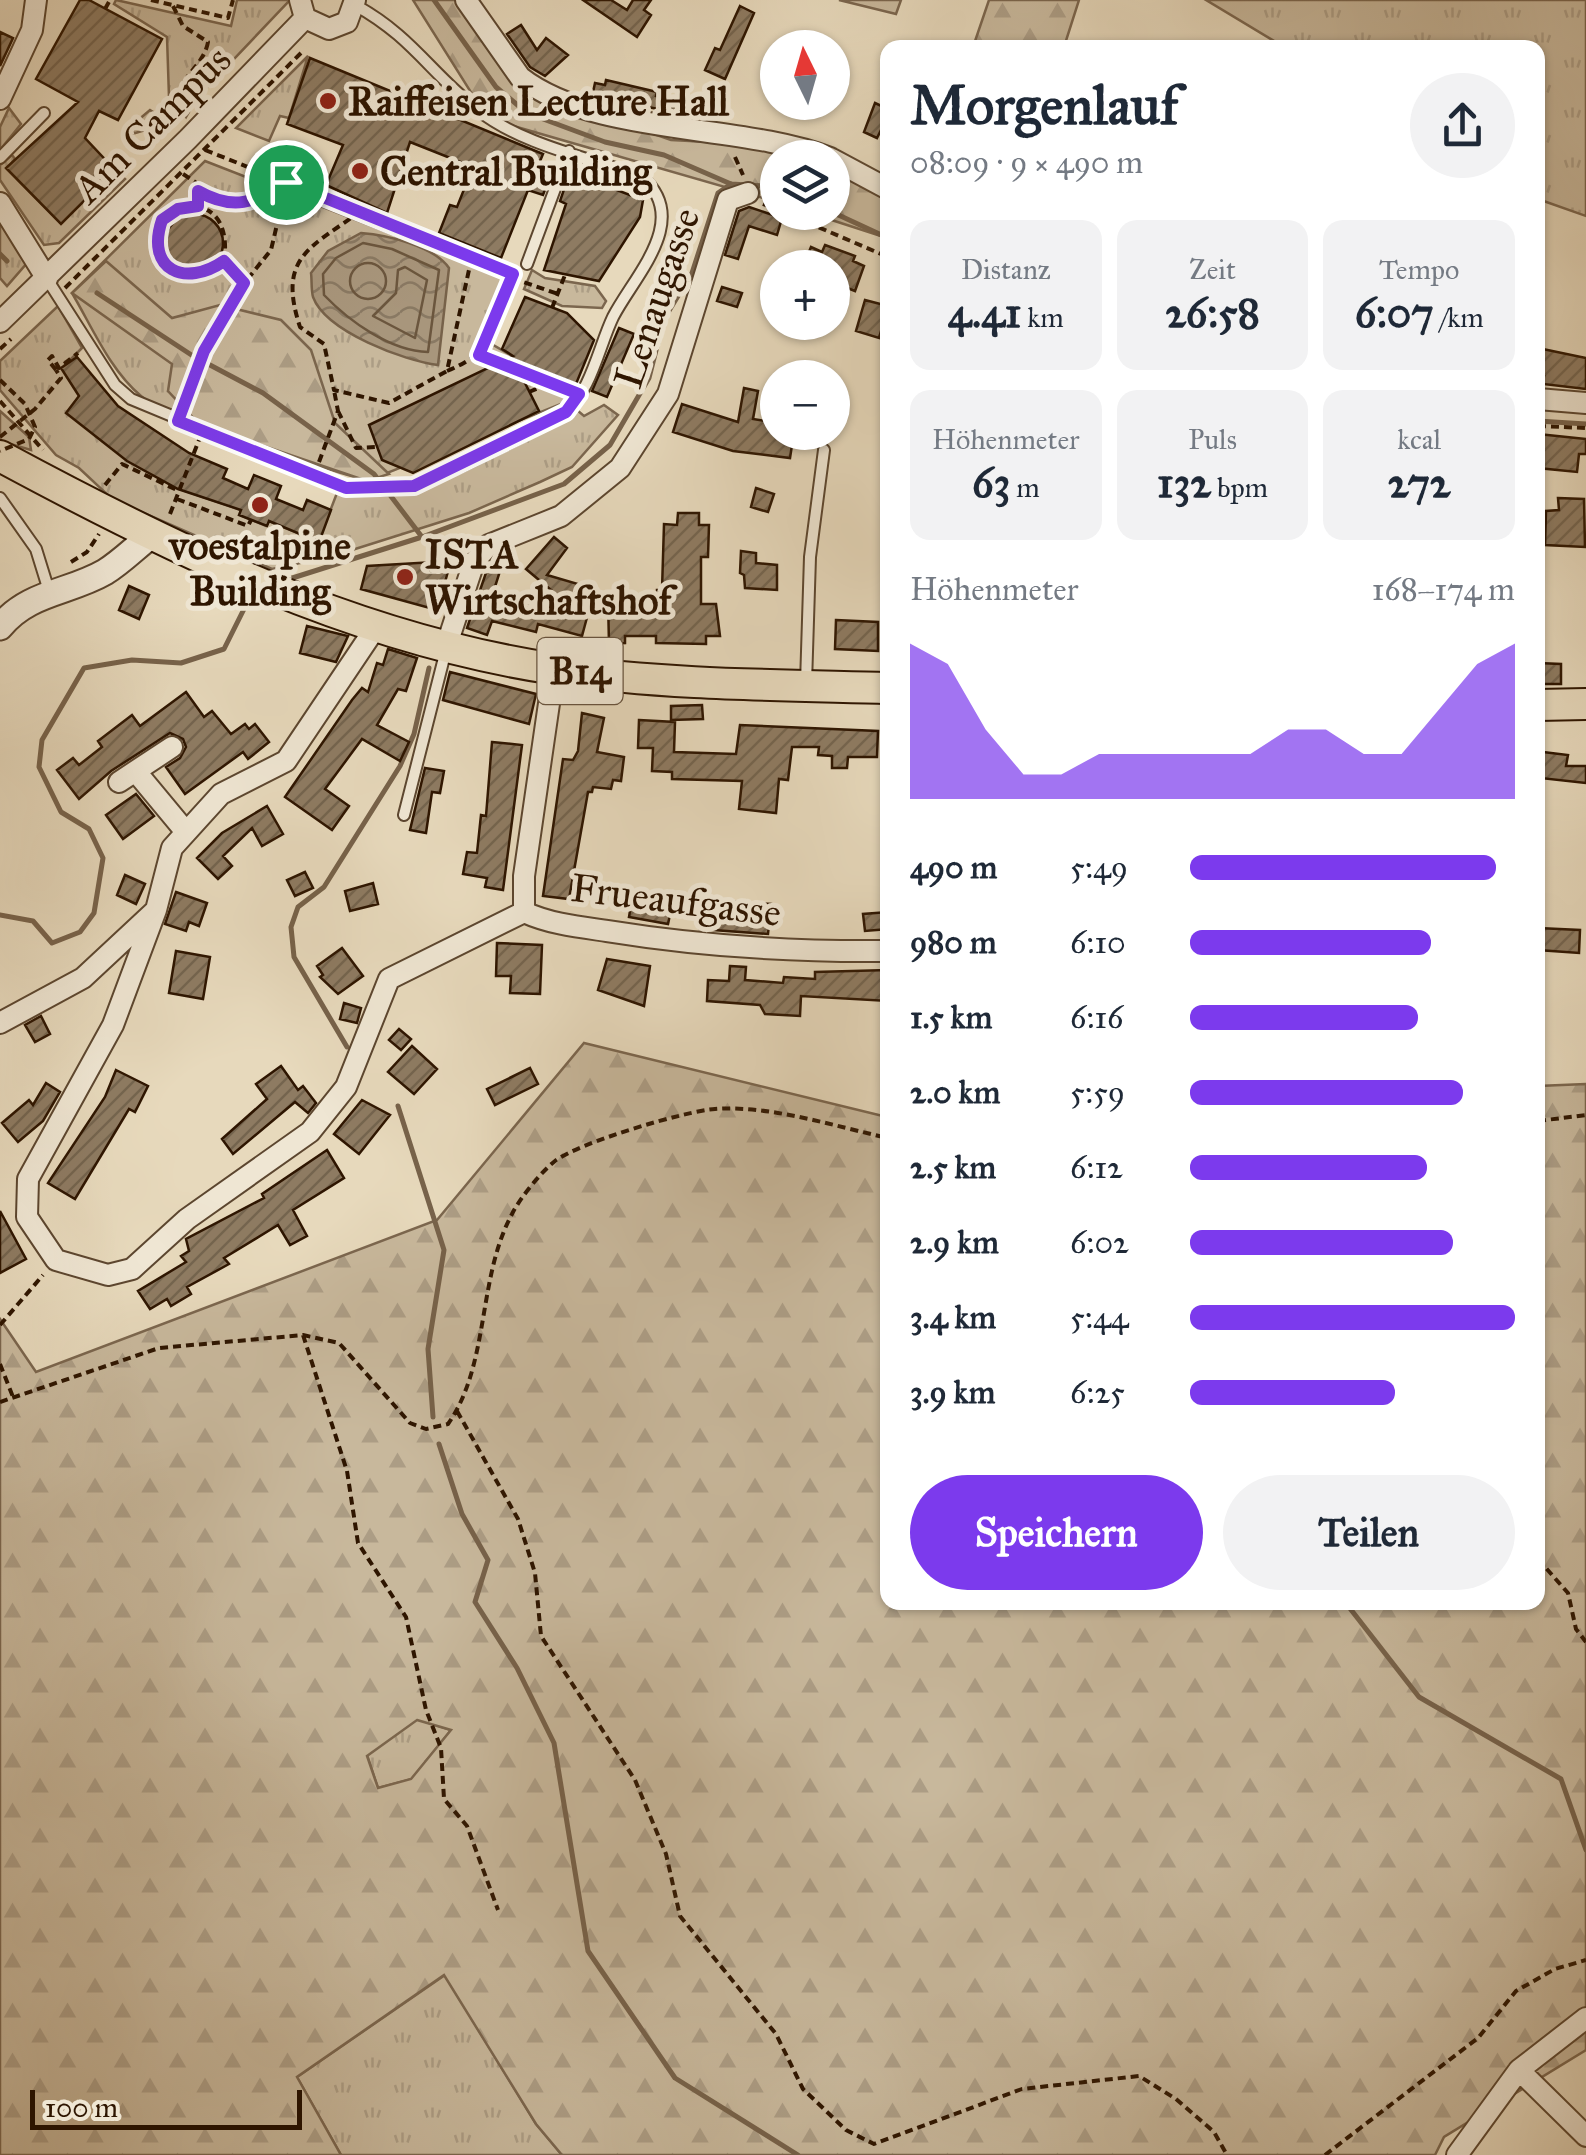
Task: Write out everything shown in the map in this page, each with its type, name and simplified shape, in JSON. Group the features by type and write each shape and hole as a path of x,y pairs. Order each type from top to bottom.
{"main road":[{"name":"B14","path":"0,453 149,537 270,590 447,644 554,668 710,683 880,688"},
{"path":"1545,704 1586,704"}],"street":[{"path":"466,0 520,77 532,86 601,111 768,140"},
{"path":"303,9 324,29 338,27 355,3"},
{"path":"0,99 34,5"},
{"name":"Am Campus","path":"0,322 196,132 303,9"},
{"path":"850,168 880,185"},
{"name":"Lenaugasse","path":"447,644 474,562 489,545 561,516 620,468 668,394 728,200 748,194"},
{"path":"0,203 47,279"},
{"path":"1545,399 1586,402"},
{"path":"0,627 11,613 49,591 104,573 149,537"},
{"path":"378,624 286,760 221,794 172,848 156,910 112,1025 28,1179 27,1217 56,1260 108,1275 132,1269 187,1219 310,1132 346,1087 389,979 524,912"},
{"name":"Frueaufgasse","path":"554,668 524,876 524,912 555,923 636,936 753,948 880,951"},
{"path":"172,747 128,778 186,832"},
{"path":"0,1023 83,978 156,910"},
{"path":"1457,2155 1519,2070 1586,2018"},
{"path":"1519,2070 1586,2136"}],"lane":[{"path":"47,279 115,385 131,399 346,488 369,491 414,486 566,412 579,394 614,315 650,264 661,202 642,177 500,125 460,95 395,28 355,3"},
{"path":"0,158 44,113"},
{"path":"526,264 569,150"},
{"path":"806,685 810,557 824,450"},
{"path":"0,498 36,549 49,591"},
{"path":"404,815 447,644"}],"path":[{"path":"105,9 110,0"},
{"path":"151,0 228,18 233,0"},
{"path":"174,6 183,26 208,42 206,54 181,81 178,98 196,132 286,182 558,294"},
{"path":"183,174 198,191 231,206 259,200 286,182"},
{"path":"178,421 204,351 244,283 271,250 286,182"},
{"path":"198,191 198,206"},
{"path":"224,261 196,274 177,272 160,259 157,236 162,220 178,209 198,206 220,219 225,234 224,261 244,283"},
{"path":"361,211 308,249 294,264 290,278 300,327 324,344 338,411 356,448 377,447"},
{"path":"824,230 880,254"},
{"path":"447,371 472,256"},
{"path":"334,390 389,403 479,355 512,276 526,264"},
{"path":"552,308 565,275"},
{"path":"0,437 35,410 60,378 48,360 52,356 59,368 90,345"},
{"path":"479,355 579,394"},
{"path":"526,374 529,366"},
{"path":"0,380 25,404 35,427 29,439 0,453"},
{"path":"530,392 550,383"},
{"path":"326,447 338,411"},
{"path":"1545,426 1586,428"},
{"path":"149,537 166,524 203,430"},
{"path":"99,492 122,464 180,491"},
{"path":"177,498 248,526 251,520"},
{"path":"0,1402 159,1348 303,1335 338,1343 410,1422 426,1429 448,1424 465,1400 490,1287 512,1214 556,1160 652,1122 716,1109 773,1113 880,1136"},
{"path":"1545,1120 1586,1114"},
{"path":"0,1324 56,1260"},
{"path":"303,1335 347,1471 358,1543 406,1617 426,1710 441,1748 444,1799 468,1826 498,1910"},
{"path":"0,1364 13,1398"},
{"path":"457,1412 518,1519 535,1572 541,1636 635,1780 666,1854 680,1916 776,2034 803,2090 846,2130 874,2144 1022,2089 1138,2076 1176,2099 1214,2132 1228,2155"},
{"path":"1545,1567 1568,1594 1576,1629 1586,1642"},
{"path":"1325,2155 1478,2038 1516,1991 1586,1960"}],"green space":[{"path":"116,0 231,26 237,0 290,0 197,98 186,117 169,97 167,37 114,4"},
{"path":"413,0 464,0 512,75 602,116 671,140 760,149 760,197 510,125 472,94"},
{"path":"839,0 901,0 896,14"},
{"path":"989,0 1079,0 1066,40 975,40"},
{"path":"1206,0 1586,0 1586,216 1545,201 1545,40 1272,40"},
{"path":"308,56 289,118 280,116 269,141 236,128"},
{"path":"9,108 21,124 0,150 0,127"},
{"path":"150,110 166,120 165,124 132,134 137,121"},
{"path":"12,155 15,159 7,169 61,223 115,170 125,179 59,243 44,245 0,180 0,165"},
{"path":"205,161 507,279 483,339 524,363 572,383 566,402 367,481 215,432 141,396 111,361 72,293"},
{"path":"850,172 880,183 880,236 850,226"},
{"path":"0,217 27,263 7,286 0,278"},
{"path":"106,261 172,318 220,305 281,320 311,350 335,423 389,474 367,481 199,424 168,391 172,364 72,293"},
{"path":"532,270 545,278 595,286 606,301 602,308 562,306 524,289"},
{"path":"58,306 82,348 62,368 176,488 241,510 240,515 266,526 269,521 317,545 337,493 370,495 432,484 492,458 577,410 584,416 604,405 618,415 572,467 540,482 469,513 333,556 272,569 112,499 79,468 56,455 0,390 0,361"},
{"path":"0,411 29,437 31,450 0,441"},
{"path":"584,1043 880,1115 880,1610 1545,1610 1545,1086 1586,1084 1586,2050 1444,2137 1435,2155 562,2155 536,2124 444,1975 297,2077 341,2155 0,2155 0,1319 36,1372 437,1220","holes":["417,1720 451,1730 411,1779 378,1788 367,1756"]},
{"path":"417,1719 451,1730 412,1779 378,1788 367,1755"},
{"path":"445,1975 536,2124 562,2155 341,2155 297,2077"}],"water":[{"path":"361,233 421,248 449,268 438,365 368,343 333,322 313,297 311,273 328,251"}],"building":[{"path":"80,0 89,0 162,39 118,120 99,111 85,138 115,170 61,224 6,168 78,102 36,79"},
{"path":"583,0 611,0 627,10 633,0 651,0 644,10 651,15 637,37"},
{"path":"740,6 754,13 725,79 705,70 715,48 720,50"},
{"path":"521,25 537,50 546,38 568,55 545,76 530,67 507,34"},
{"path":"0,32 13,38 0,66"},
{"name":"Central Building","path":"310,58 543,154 538,166 553,169 543,195 528,190 501,258 439,233 450,205 457,207 473,167 410,142 387,213 326,185 343,145 287,124"},
{"path":"606,80 657,92 656,96 677,101 676,105 705,113 703,117 592,97 595,83 605,85"},
{"path":"875,103 880,105 877,138 864,132"},
{"path":"570,172 643,200 640,217 599,281 544,270 566,204 560,201"},
{"path":"749,207 760,211 760,230 749,226 738,259 725,255 739,211"},
{"path":"194,214 214,223 223,243 214,263 194,272 174,263 165,243 174,223"},
{"path":"850,254 855,256 853,261 864,266 855,291 850,289"},
{"path":"722,287 742,293 737,307 717,301"},
{"path":"525,297 567,313 594,340 576,384 513,359 539,411 413,473 382,460 369,425 513,356 502,349"},
{"path":"865,300 880,304 879,338 856,331"},
{"path":"619,328 634,334 607,397 592,391"},
{"path":"1545,349 1586,358 1586,389 1545,384"},
{"path":"77,357 118,406 189,453 227,469 223,478 248,489 254,475 281,486 276,499 303,510 307,500 331,510 318,545 269,521 267,526 239,515 241,510 178,489 127,461 66,413 79,396 61,368"},
{"path":"744,388 758,391 753,419 760,420 760,450 791,450 790,458 733,451 673,432 682,404 738,422"},
{"path":"1545,435 1586,439 1586,454 1579,454 1577,472 1545,469"},
{"path":"756,488 774,494 768,512 751,507"},
{"path":"1558,498 1584,499 1585,547 1545,545 1546,511 1559,510"},
{"path":"678,513 699,513 699,525 709,525 708,557 701,557 701,604 716,604 720,636 706,636 706,644 656,643 656,636 625,636 625,643 609,644 608,600 657,599 657,590 662,590 664,524 677,525"},
{"path":"554,537 567,548 547,575 578,584 575,595 593,595 582,636 538,624 536,632 492,621 487,635 467,628 488,567 500,571 493,593 582,616 526,569"},
{"path":"741,551 756,553 756,563 777,565 777,590 745,588 744,575 740,573"},
{"name":"ISTA Wirtschaftshof","path":"451,561 437,610 361,589 367,566"},
{"path":"129,586 149,595 139,619 119,610"},
{"path":"836,620 878,622 878,651 835,649"},
{"path":"307,626 348,636 336,662 300,653"},
{"path":"388,649 417,658 406,691 398,689 377,725 409,742 400,761 362,739 325,789 349,806 332,830 285,797 352,700 362,688 368,692 377,663 383,665"},
{"path":"1545,663 1561,664 1561,684 1545,684"},
{"path":"450,672 536,694 529,724 443,700"},
{"path":"186,692 204,717 212,711 231,734 245,724 249,729 255,724 269,742 248,759 243,752 185,794 166,767 180,758 186,747 183,739 170,733 111,771 79,799 57,770 73,758 79,765 102,747 98,741 132,715 140,726"},
{"path":"702,705 703,719 671,720 671,706"},
{"path":"582,713 604,718 597,752 624,757 621,781 613,780 611,789 593,787 588,792 569,899 543,896 563,759 573,760 578,751"},
{"path":"639,720 675,722 674,752 736,754 740,725 878,731 877,757 848,757 847,768 832,768 832,756 818,755 819,747 792,747 788,780 779,779 776,813 739,809 742,781 672,779 672,772 652,771 653,748 638,748"},
{"path":"492,742 522,745 503,890 485,887 487,878 463,874 467,852 477,853 481,815 486,816"},
{"path":"1545,752 1568,755 1566,766 1586,766 1586,783 1545,779"},
{"path":"425,768 444,771 440,793 432,792 426,833 410,830"},
{"path":"136,794 154,816 123,839 106,815"},
{"path":"267,806 283,834 262,846 252,828 223,856 232,866 218,879 197,858 222,833"},
{"path":"305,872 313,888 295,896 287,880"},
{"path":"125,875 145,884 136,904 117,895"},
{"path":"373,883 378,904 350,911 345,891"},
{"path":"176,892 207,903 199,926 189,922 186,931 165,924"},
{"path":"633,893 673,901 668,924 629,917"},
{"path":"727,901 771,904 768,934 700,929 702,912 726,915"},
{"path":"880,913 880,930 865,931 863,914"},
{"path":"1545,928 1580,930 1579,953 1545,951"},
{"path":"497,943 542,945 540,994 510,993 511,976 496,976"},
{"path":"342,948 363,976 338,994 320,977 323,975 317,966"},
{"path":"176,951 210,957 203,999 169,993"},
{"path":"607,959 650,966 644,1006 598,990"},
{"path":"730,966 746,967 745,980 783,983 784,977 815,979 815,972 880,970 880,1001 801,996 800,1016 765,1014 760,1005 707,1001 708,980 729,981"},
{"path":"344,1003 361,1008 357,1023 340,1019"},
{"path":"41,1016 50,1034 35,1042 25,1025"},
{"path":"399,1029 411,1039 401,1050 389,1040"},
{"path":"412,1046 437,1069 414,1094 388,1072"},
{"path":"281,1066 298,1090 303,1086 316,1103 308,1113 295,1102 233,1154 222,1139 267,1099 256,1084"},
{"path":"530,1068 538,1084 495,1105 487,1089"},
{"path":"116,1070 148,1086 135,1112 129,1109 75,1199 48,1183 105,1097"},
{"path":"46,1083 60,1092 43,1121 18,1142 2,1123 29,1100 33,1105"},
{"path":"362,1100 390,1115 359,1154 334,1134"},
{"path":"327,1150 344,1178 293,1210 307,1236 290,1245 278,1225 224,1258 229,1264 187,1287 191,1294 171,1306 167,1299 150,1309 138,1291 186,1262 181,1256 189,1251 186,1239 264,1198 262,1194"},
{"path":"0,1211 26,1259 0,1273"}],"waterway":[{"path":"434,0 496,87 527,113 605,142 664,155 731,184 760,186"},
{"path":"97,293 193,356 263,393 374,474 422,537 564,484 610,445 649,378 664,319 692,273 718,193 731,184"},
{"path":"850,220 880,234"},
{"path":"0,254 7,261"},
{"path":"1545,421 1586,424"},
{"path":"286,580 422,537"},
{"path":"0,915 33,921 52,943 80,932 94,913 103,858 89,829 61,812 39,767 42,740 84,668 132,660 181,663 224,649 245,607 260,597"},
{"path":"347,1047 294,957 291,927 298,907 324,887 400,766 414,734 429,668"},
{"path":"398,1106 444,1250 428,1349 433,1417"},
{"path":"439,1444 462,1514 488,1560 475,1602 517,1668 554,1743 588,1951 675,2078 798,2155"},
{"path":"1351,1610 1419,1697 1561,1779 1586,1850"}],"place":[{"name":"Raiffeisen Lecture Hall","path":"328,101"},
{"name":"Central Building","path":"360,171"},
{"name":"voestalpine Building","path":"260,505"},
{"name":"ISTA Wirtschaftshof","path":"405,577"}],"route":[{"path":"286,182 513,274 485,349 479,355 579,394 566,412 414,486 369,491 346,488 178,421 204,351 244,283 224,261 196,274 177,272 160,259 157,236 162,220 178,209 198,206 198,191 231,206 259,200 286,182"}]}
